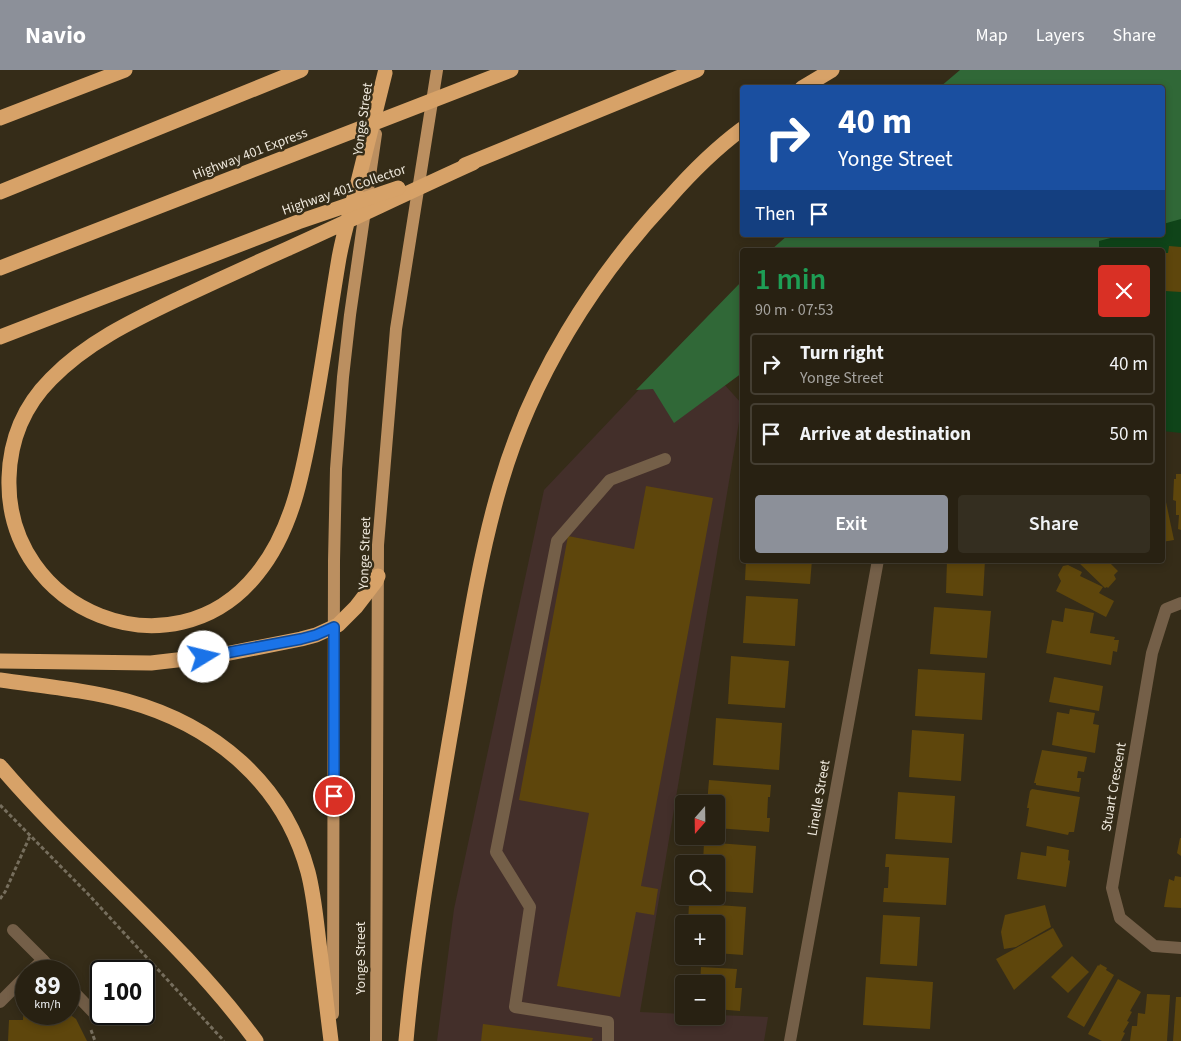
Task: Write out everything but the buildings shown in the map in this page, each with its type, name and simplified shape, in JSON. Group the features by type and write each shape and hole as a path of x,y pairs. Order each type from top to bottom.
{"highway":[{"path":"0,118 125,70"},
{"path":"0,192 301,70"},
{"name":"Highway 401 Express","path":"0,268 511,70"},
{"name":"Highway 401 Collector","path":"0,337 298,222 473,162 697,70"},
{"path":"807,85 832,70"},
{"path":"385,72 340,254 319,385 300,477 287,521 274,548 256,575 228,601 202,616 163,624 135,624 104,617 77,604 54,588 38,571 24,549 11,516 9,486 10,457 15,438 36,396 54,376 76,357 103,338 166,305 290,248 473,162"},
{"path":"406,1041 418,927 474,601 485,542 511,452 529,405 552,360 590,296 611,266 634,236 684,182 740,131"},
{"path":"0,661 150,663 187,660 301,639 334,627 356,607 378,576"},
{"path":"0,680 128,701 175,718 218,742 262,783 290,824 308,871 315,908 332,1041"},
{"path":"0,766 221,998 256,1041"}],"main road":[{"name":"Yonge Street","path":"376,1041 378,545 396,329 437,70"},
{"name":"Yonge Street","path":"332,1041 335,500 343,377 353,293 385,72"}],"street":[{"path":"608,1041 608,1022 515,1007 530,907 496,852 557,541 610,480 665,459"},
{"name":"Linelle Street","path":"790,1041 877,563"},
{"name":"Stuart Crescent","path":"1181,603 1166,609 1152,653 1112,888 1120,918 1154,946 1181,948"},
{"path":"13,930 43,960"},
{"path":"0,1002 15,987"},
{"path":"80,998 90,1009"}],"path":[{"path":"0,805 88,894 224,1041"},
{"path":"0,899 5,892 30,836"}],"shaded area":[{"path":"685,341 740,402 740,416 640,1012 675,1014 675,1025 725,1025 725,1015 768,1017 764,1041 437,1041 454,909 544,490"}],"green space":[{"path":"960,70 1181,70 1181,219 1165,223 1165,85 942,85"},
{"path":"1181,70 1181,433 1165,431 1165,248 780,248 791,237 1165,237 1165,85"},
{"path":"786,237 1114,237 1099,241 1099,248 773,248"},
{"path":"740,283 740,374 674,423 653,389 636,390"}],"route":[{"path":"204,657 301,639 334,627 334,796"}]}
